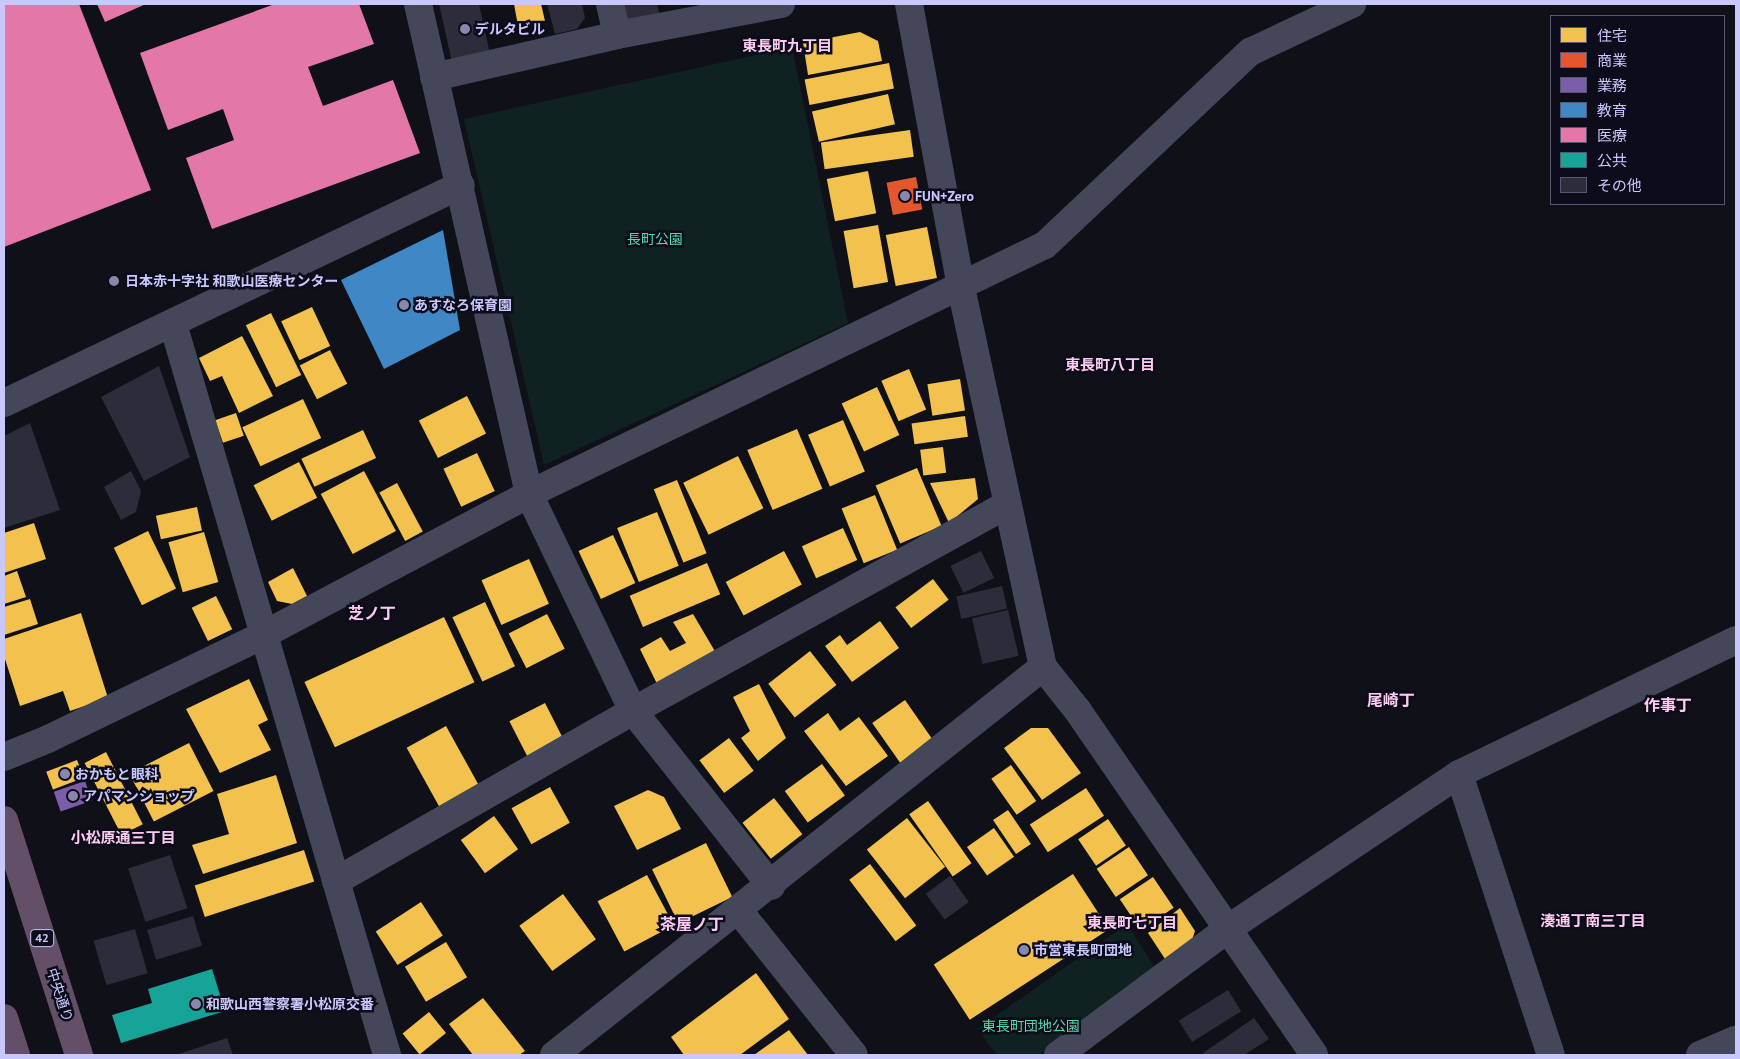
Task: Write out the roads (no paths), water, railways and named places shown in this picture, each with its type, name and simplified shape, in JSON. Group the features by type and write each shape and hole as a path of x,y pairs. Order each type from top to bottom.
{"highway":[{"name":"中央通り","path":"4,820 79,1055"},
{"path":"4,1018 16,1055"}],"street":[{"path":"418,4 461,185 529,494 633,711 771,886"},
{"path":"610,4 617,35"},
{"path":"434,77 617,35 781,4"},
{"path":"909,4 960,283 1006,505 1043,667 1078,711 1229,928 1314,1055"},
{"path":"4,757 48,740 263,635 529,494 960,283 1045,245 1250,52 1352,4"},
{"path":"4,404 461,185"},
{"path":"173,324 387,1055"},
{"path":"336,881 633,711 1006,505"},
{"path":"1058,1055 1229,928 1460,774 1736,640"},
{"path":"554,1055 771,886 1043,667"},
{"path":"1460,774 1551,1055"},
{"path":"739,911 854,1055"},
{"path":"1700,1055 1736,1040"}],"place":[{"name":"デルタビル","path":"465,29"},
{"name":"FUN+Zero","path":"905,196"},
{"name":"日本赤十字社 和歌山医療センター","path":"114,281"},
{"name":"あすなろ保育園","path":"404,305"},
{"name":"おかもと眼科","path":"65,774"},
{"name":"アパマンショップ","path":"73,796"},
{"name":"市営東長町団地","path":"1024,950"},
{"name":"和歌山西警察署小松原交番","path":"196,1004"}],"district":[{"name":"東長町九丁目","path":"787,46"},
{"name":"東長町八丁目","path":"1110,365"},
{"name":"芝ノ丁","path":"372,613"},
{"name":"尾崎丁","path":"1391,700"},
{"name":"作事丁","path":"1668,705"},
{"name":"小松原通三丁目","path":"123,838"},
{"name":"湊通丁南三丁目","path":"1593,921"},
{"name":"東長町七丁目","path":"1132,923"},
{"name":"茶屋ノ丁","path":"692,924"}],"park label":[{"name":"長町公園","path":"655,239"},
{"name":"東長町団地公園","path":"1031,1026"}]}
